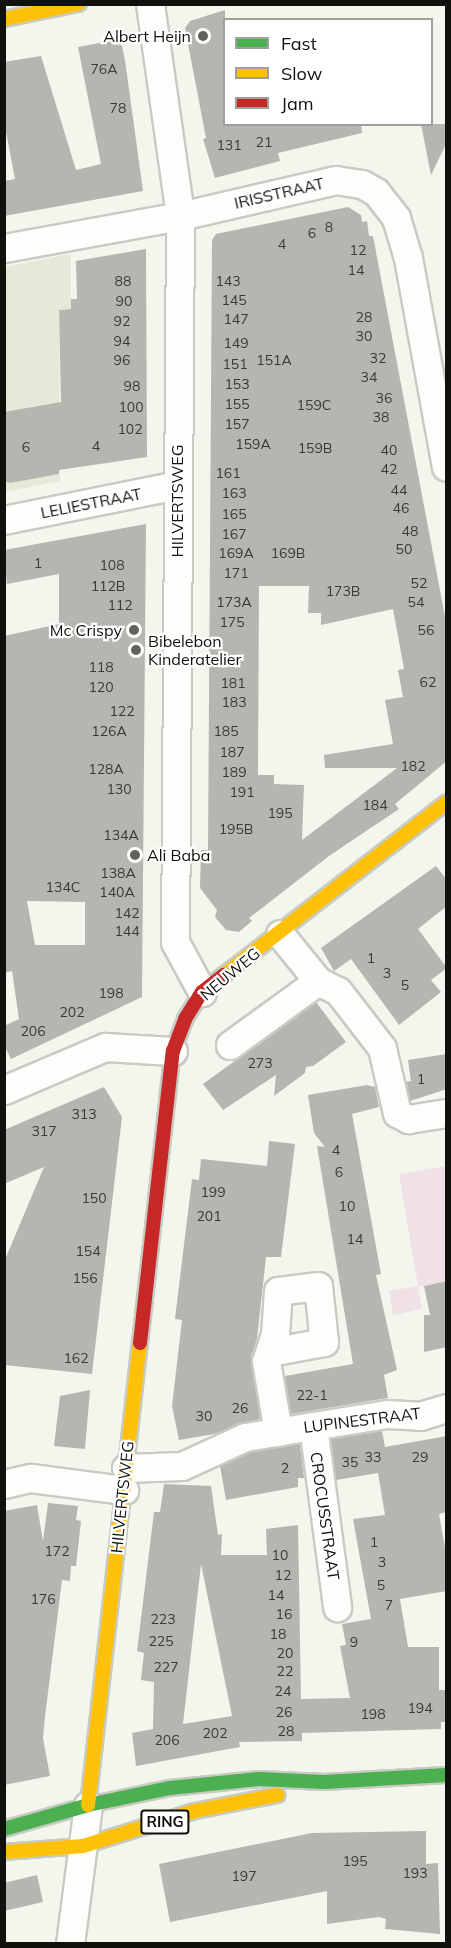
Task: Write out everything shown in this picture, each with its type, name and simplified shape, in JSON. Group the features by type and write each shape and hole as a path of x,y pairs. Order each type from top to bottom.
{"street":[{"path":"4,19 78,4"},
{"name":"HILVERTSWEG","path":"150,4 180,216 175,942 202,992"},
{"name":"IRISSTRAAT","path":"4,248 180,216 336,180 362,184 376,192 396,218 408,258 447,467"},
{"name":"LELIESTRAAT","path":"4,520 177,485"},
{"name":"NEUWEG","path":"173,1051 185,1019 202,992 447,803"},
{"path":"280,933 318,981 338,991 382,1048 397,1113 403,1118 447,1113"},
{"path":"230,1045 318,981"},
{"path":"4,1090 105,1047 173,1051"},
{"name":"HILVERTSWEG","path":"70,1944 88,1804 173,1051"},
{"path":"270,1352 324,1342 318,1286 277,1286 270,1352 266,1361 278,1432"},
{"name":"LUPINESTRAAT","path":"4,1484 31,1478 125,1479 182,1466 245,1437 387,1414 420,1416 447,1408"},
{"name":"CROCUSSTRAAT","path":"313,1426 337,1607"},
{"name":"RING","path":"4,1829 88,1804 170,1788 248,1780 324,1782 447,1775"},
{"name":"RING","path":"4,1852 83,1846 195,1811 324,1782"}],"shaded area":[{"path":"71,254 71,309 59,310 60,481 5,492 5,267"},
{"path":"446,1166 446,1281 418,1287 422,1309 393,1315 389,1291 418,1286 399,1174"}],"building":[{"path":"225,10 225,18 223,18 223,126 361,126 362,133 278,153 280,161 215,178 203,139 206,138 185,28 190,21"},
{"path":"115,40 122,46 125,60 143,191 4,216 4,181 15,179 4,121 4,62 41,56 76,170 101,164 78,47"},
{"path":"447,124 447,142 431,175 421,126"},
{"path":"348,207 361,215 362,222 367,221 369,236 373,236 446,622 447,761 395,804 399,809 329,856 249,918 252,921 239,932 226,930 215,917 217,910 200,888 201,850 208,850 212,240 216,234","holes":["259,586 309,586 308,613 321,613 321,625 393,609 404,669 398,670 403,697 385,700 393,744 324,755 325,768 397,768 302,840 304,785 274,784 274,775 258,775"]},
{"path":"146,249 147,457 59,470 59,474 10,483 4,481 4,412 61,402 59,310 71,309 71,299 77,299 76,261"},
{"path":"146,524 142,997 11,1059 4,1045 4,1026 19,1019 12,971 4,973 4,636 59,624 59,574 7,584 4,550","holes":["27,901 85,902 85,945 35,945"]},
{"path":"436,866 447,880 447,906 418,929 447,968 431,980 441,992 399,1025 351,959 334,971 321,948"},
{"path":"316,1002 346,1042 313,1066 306,1067 305,1073 274,1096 276,1075 223,1110 203,1084"},
{"path":"447,1054 447,1089 410,1101 406,1082 411,1081 408,1060"},
{"path":"367,1085 375,1087 379,1107 352,1114 381,1274 376,1275 397,1370 384,1375 388,1398 291,1414 285,1376 353,1364 317,1146 325,1147 314,1133 308,1095"},
{"path":"104,1087 122,1117 92,1374 4,1365 4,1262 44,1167 4,1184 4,1130"},
{"path":"269,1141 295,1144 281,1257 266,1257 257,1339 251,1357 260,1419 214,1434 179,1440 172,1406 182,1320 175,1319 192,1179 199,1180 201,1159 267,1166"},
{"path":"447,1281 447,1347 424,1352 424,1315 430,1315 424,1286"},
{"path":"90,1390 85,1449 54,1446 60,1396"},
{"path":"382,1431 385,1447 447,1436 447,1512 439,1514 447,1559 447,1591 400,1599 408,1647 439,1647 439,1690 447,1690 447,1722 441,1722 441,1729 302,1733 302,1741 239,1742 240,1747 136,1766 132,1733 153,1729 154,1682 141,1680 144,1653 137,1651 154,1512 160,1512 164,1484 211,1486 218,1535 222,1534 221,1555 267,1555 266,1529 298,1525 301,1699 350,1698 340,1646 346,1645 342,1624 371,1619 353,1519 385,1515 378,1473 336,1480 331,1439","holes":["201,1564 232,1716 183,1724"]},
{"path":"300,1444 304,1478 298,1478 298,1487 226,1500 220,1466 250,1452"},
{"path":"48,1503 78,1506 76,1520 81,1521 76,1566 71,1566 70,1581 62,1580 45,1717 43,1738 50,1776 4,1785 4,1511 37,1505 43,1541"},
{"path":"426,1831 426,1864 438,1863 440,1934 385,1929 386,1919 379,1917 327,1924 327,1891 170,1922 159,1864 312,1833"},
{"path":"37,1875 43,1902 4,1911 4,1883"}],"traffic: fast":[{"path":"4,1829 88,1805 170,1788 259,1779 324,1782 446,1775"}],"traffic: slow":[{"path":"4,19 78,4"},
{"path":"224,975 446,803"},
{"path":"88,1805 140,1343"},
{"path":"4,1852 83,1846 195,1811 277,1795"}],"traffic: jam":[{"path":"140,1343 173,1051 185,1019 202,992 224,975"}],"place":[{"name":"Albert Heijn","path":"203,36"},
{"name":"Mc Crispy","path":"134,630"},
{"name":"Bibelebon Kinderatelier","path":"136,650"},
{"name":"Ali Baba","path":"135,855"}]}
